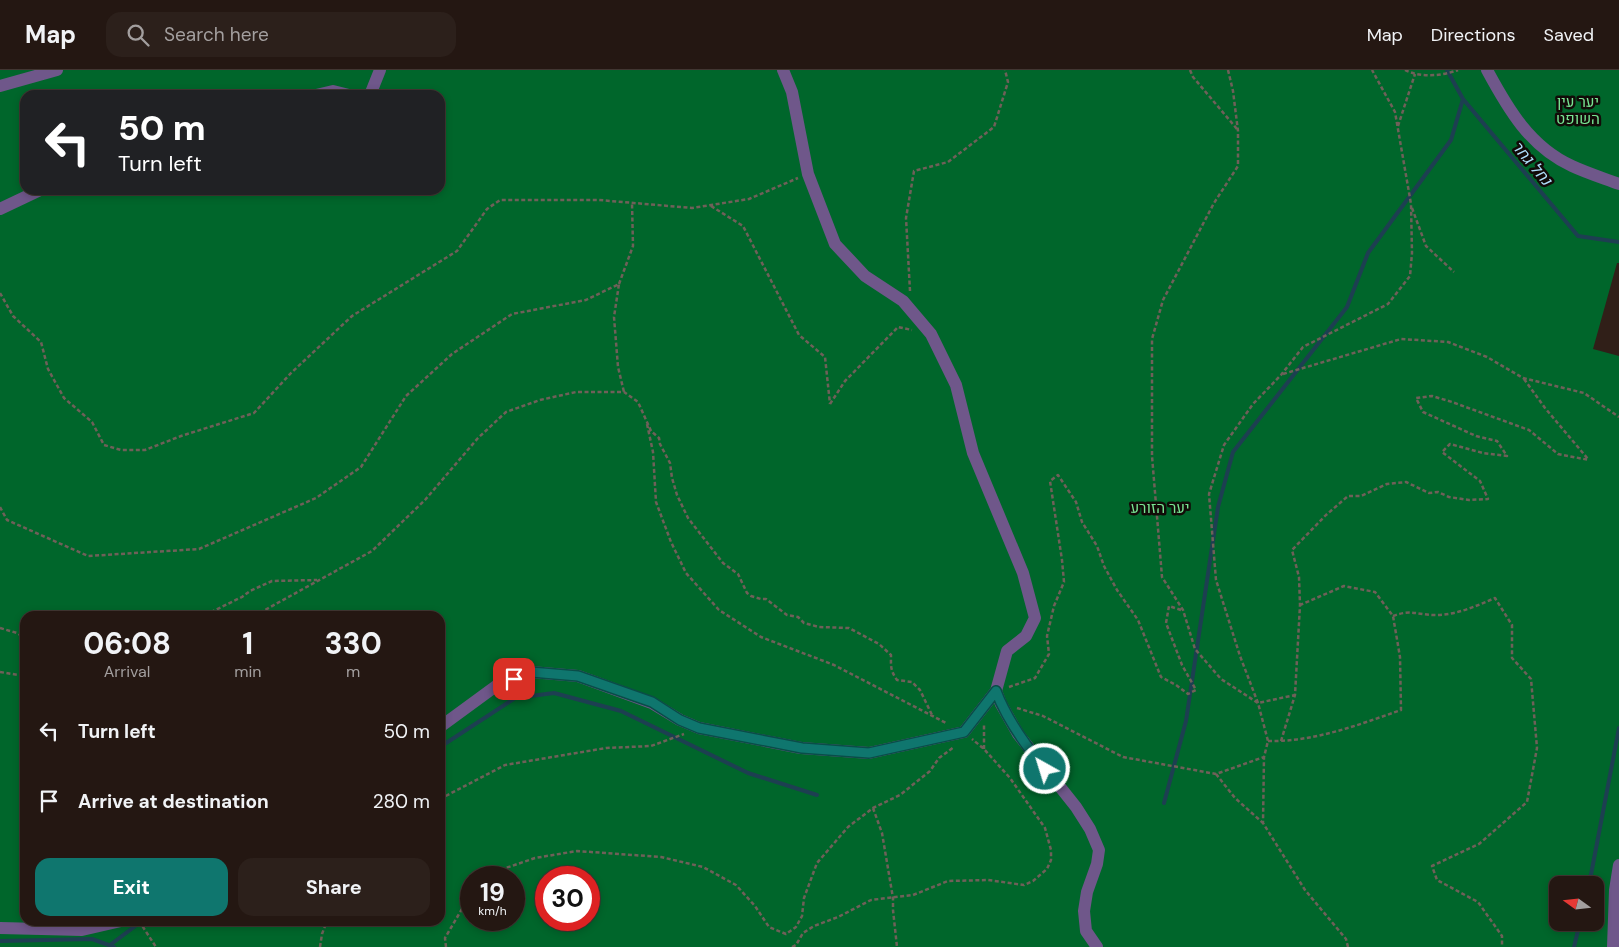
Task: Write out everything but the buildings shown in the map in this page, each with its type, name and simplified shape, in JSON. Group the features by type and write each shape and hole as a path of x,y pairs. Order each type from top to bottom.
{"street":[{"path":"0,86 57,70"},
{"path":"372,90 380,70"},
{"path":"445,722 496,686 531,672 578,676 652,702 680,720 699,728 802,748 869,753 964,732 996,691 1007,652 1026,636 1035,618 1023,573 973,453 956,385 931,334 911,310 903,301 865,276 835,244 808,174 792,92 783,70"},
{"path":"1487,70 1507,107 1519,123 1537,141 1570,166 1619,184"},
{"path":"0,209 29,195"},
{"path":"996,691 1001,704 1023,741 1076,807 1090,829 1099,850 1097,864 1087,892 1084,911 1086,932 1097,947"},
{"path":"1612,947 1615,890 1619,865"},
{"path":"0,928 82,930 99,926"}],"path":[{"path":"911,310 906,218 914,171 948,162 994,128 1008,82 1005,70"},
{"path":"1190,70 1193,77 1238,131"},
{"path":"1228,70 1234,91 1238,131 1238,166 1214,203 1163,300 1152,340 1152,456 1161,569 1162,577 1183,610 1195,648 1221,679 1258,703 1295,695"},
{"path":"1263,823 1264,757 1268,741 1258,703 1240,656 1216,580 1208,494 1224,445 1253,404 1303,347 1388,304 1410,276 1412,253 1411,204 1398,127 1395,112 1372,70"},
{"path":"1405,70 1415,74 1437,75 1458,70"},
{"path":"1398,127 1415,74"},
{"path":"0,293 13,316 41,342 48,369 64,398 92,422 104,446 120,450 145,450 254,413 291,373 352,316 457,251 487,209 500,200 599,200 692,208 749,199 808,174"},
{"path":"624,392 618,368 614,317 619,284 633,246 632,203"},
{"path":"1411,204 1426,246 1454,272"},
{"path":"711,206 743,226 799,335 825,357 830,404 845,381 898,327 931,334"},
{"path":"0,507 6,520 88,556 199,549 316,498 361,467 406,396 452,354 512,314 586,300 619,284"},
{"path":"1281,374 1401,339 1448,342 1487,357 1523,378 1584,393 1619,417"},
{"path":"1281,741 1295,695 1300,605 1299,577 1292,550 1326,515 1348,496 1361,496 1387,484 1406,482 1429,493 1438,492 1449,497 1469,500 1488,499 1480,481 1442,452 1450,444 1483,453 1507,456 1497,441 1476,436 1423,412 1416,398 1432,396 1452,402 1529,430 1558,454 1588,460 1523,378"},
{"path":"263,611 372,551 425,500 478,438 506,412 540,400 576,392 624,392 638,402 651,431 659,438 660,444 670,463 677,495 688,518 723,563 738,574 747,593 756,598 766,598 788,615 798,617 804,623 819,627 849,628 885,648 891,654 890,668 892,673 898,680 912,682 920,690 932,715 834,665 762,636 719,610 686,573 671,542 656,502 653,452 647,424"},
{"path":"996,691 1035,678 1049,654 1046,636 1054,606 1064,582 1050,481 1058,475 1076,502 1082,522 1097,546 1104,566 1117,590 1138,620 1161,677 1188,694 1196,690 1182,665 1166,623 1169,606 1183,610"},
{"path":"213,611 272,581 318,580"},
{"path":"1268,741 1281,741 1339,732 1401,710 1400,657 1393,616 1375,592 1344,586 1300,605"},
{"path":"1393,616 1404,612 1435,615 1464,611 1495,598 1512,625 1512,658 1531,679 1537,748 1527,802 1479,844 1432,866 1438,880 1478,902 1502,936 1502,947"},
{"path":"0,628 20,634"},
{"path":"0,672 20,675"},
{"path":"1001,704 1043,716 1123,757 1216,774 1264,757"},
{"path":"445,796 505,765 606,748 651,746 699,728"},
{"path":"792,947 796,946 803,933 814,926 838,917 871,900 913,895 948,881 988,880 1024,885 1033,881 1047,869 1051,860 1051,850 1045,828 1010,778 984,749"},
{"path":"512,866 535,858 577,851 661,857 702,867 736,885 755,906 768,926 786,934 796,927 802,916 804,898 817,863 848,827 873,808 900,795 930,771 939,758"},
{"path":"1216,774 1235,798 1263,823 1305,890 1346,939 1348,947"},
{"path":"873,808 882,833 893,898 897,947"},
{"path":"446,947 445,938 460,912"},
{"path":"142,926 156,947"},
{"path":"320,947 325,926"}],"green space":[{"name":"יער הזורע","path":"0,70 1619,70 1619,263 1617,263 1593,349 1619,356 1619,947 0,947"}],"waterway":[{"name":"נחל גחר","path":"1447,70 1463,99 1578,236 1619,242"},
{"path":"1164,803 1186,721 1218,507 1233,452 1347,307 1368,253 1451,140 1463,99"},
{"path":"445,744 515,698 554,693 621,711 748,773 817,795"},
{"path":"1591,876 1619,728"},
{"path":"110,945 135,926"},
{"path":"1574,947 1578,931"},
{"path":"0,941 92,939 114,947"}],"route":[{"path":"514,679 531,672 578,676 652,702 680,720 699,728 802,748 869,753 964,732 996,691 1018,734 1045,769"}],"park label":[{"name":"יער עין השופט","path":"1578,110"}]}
